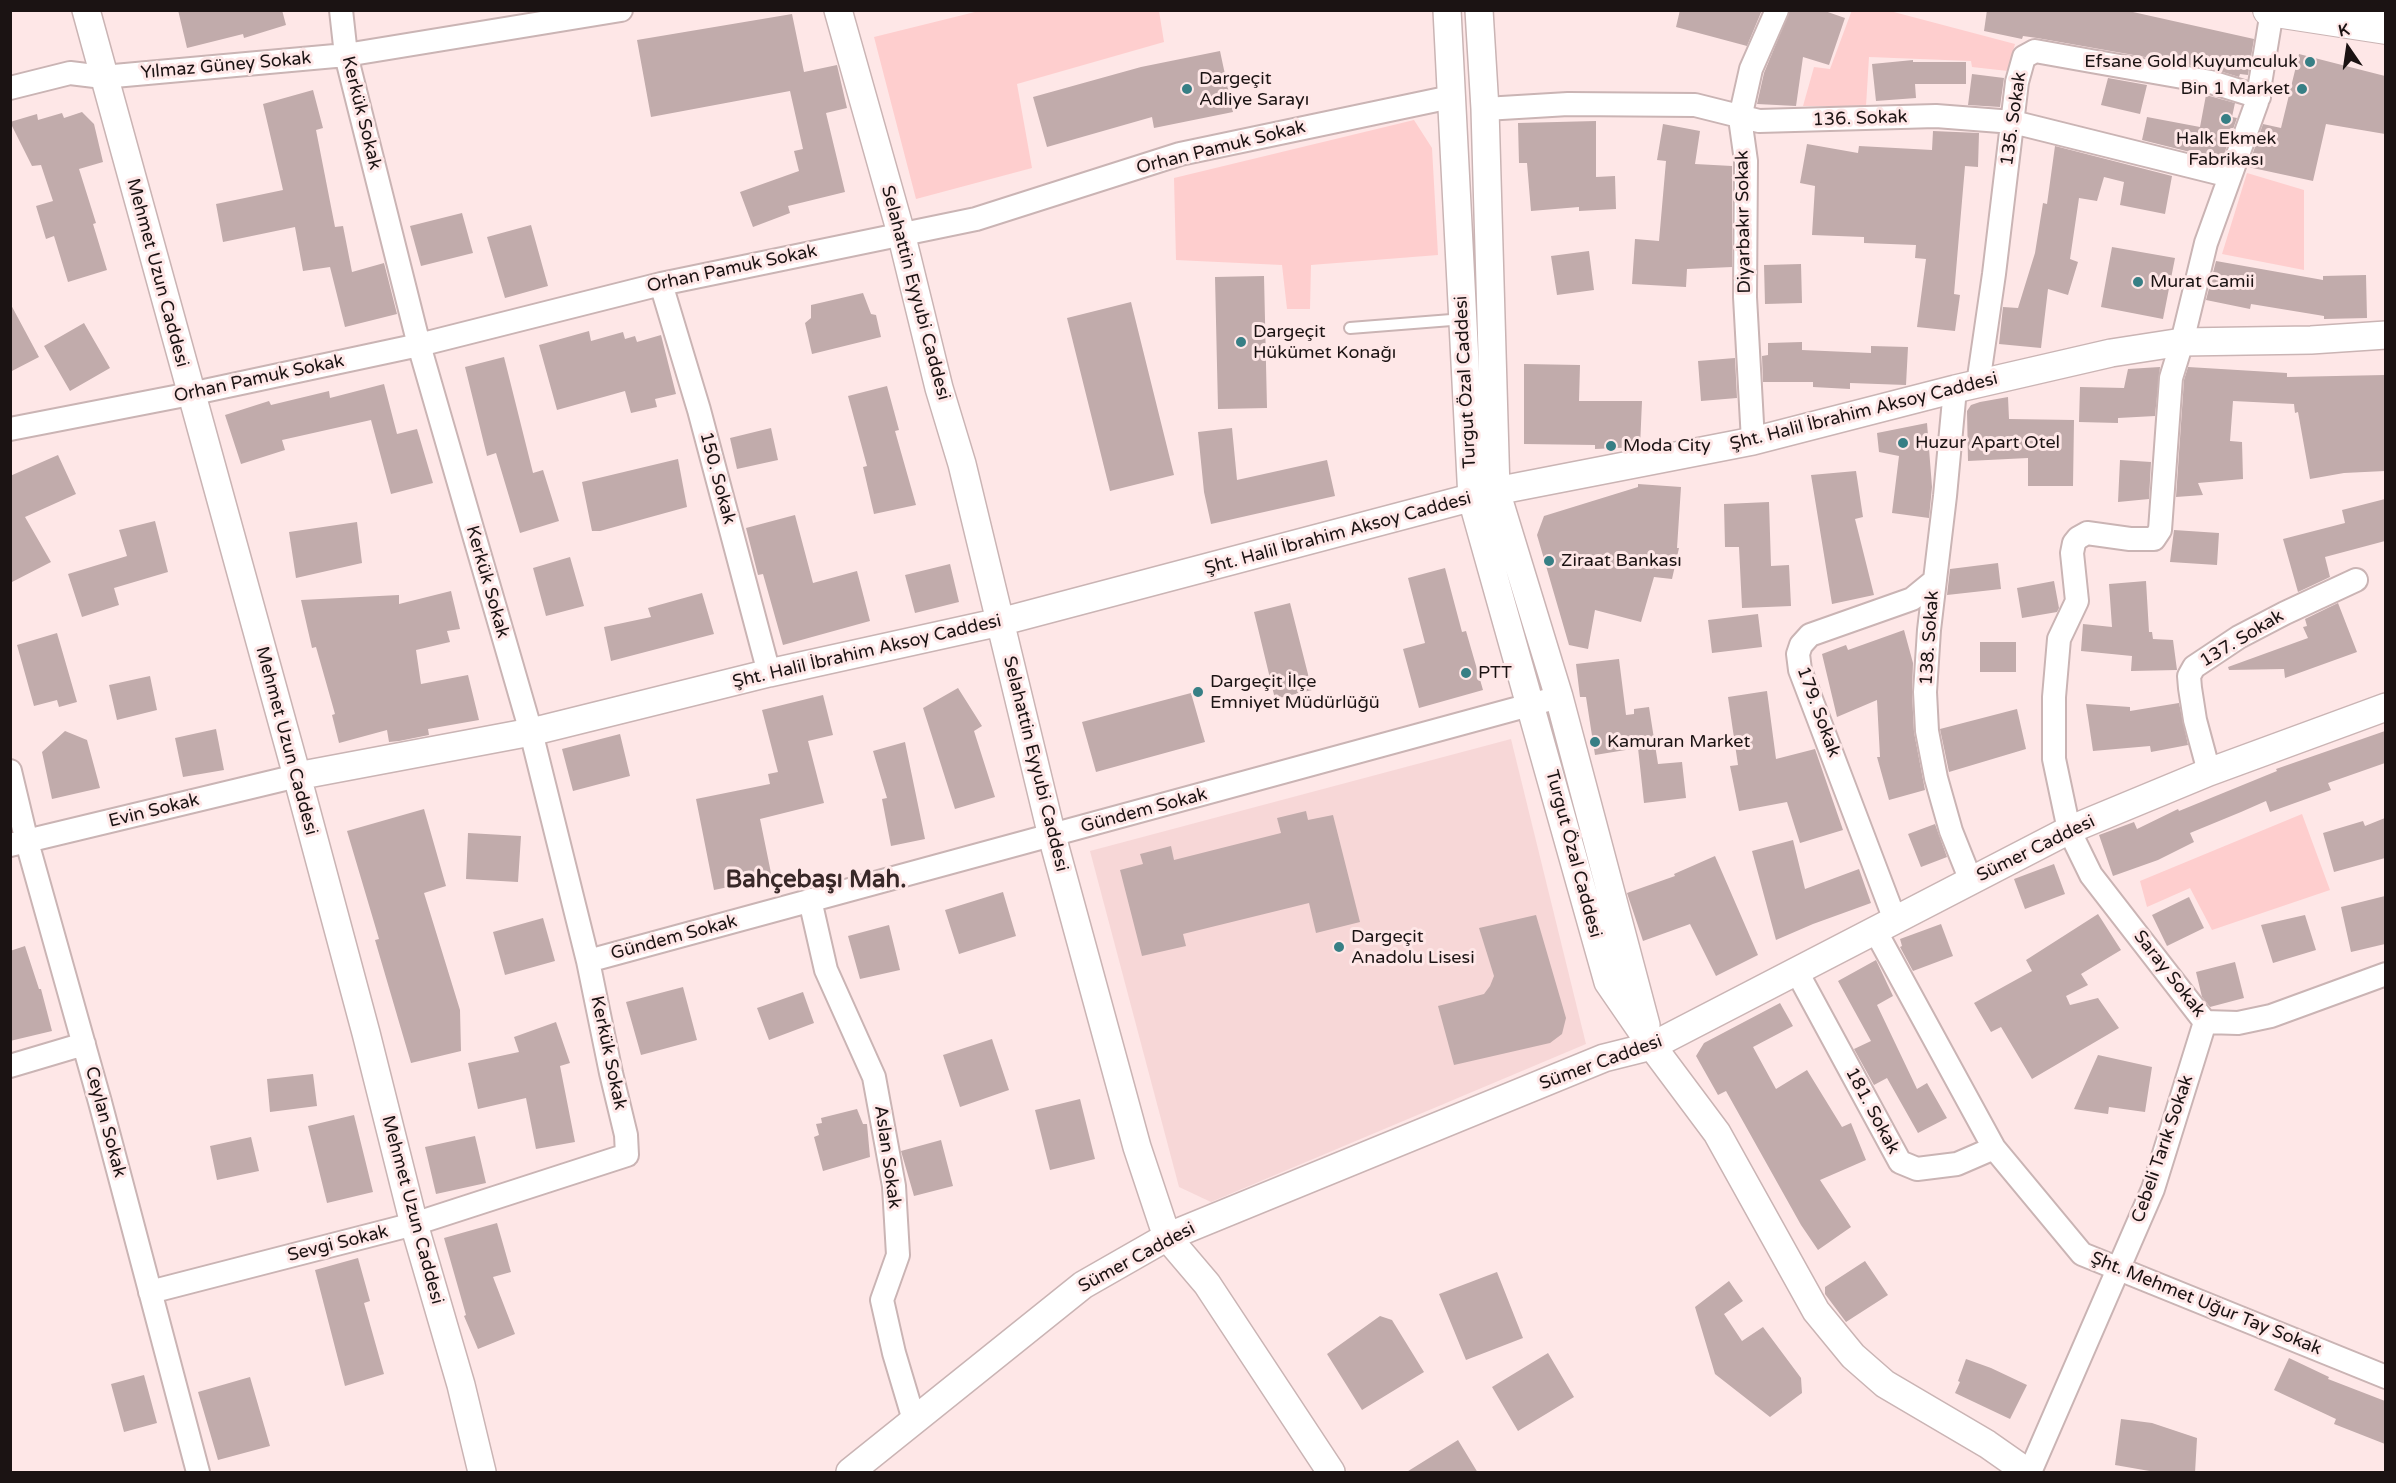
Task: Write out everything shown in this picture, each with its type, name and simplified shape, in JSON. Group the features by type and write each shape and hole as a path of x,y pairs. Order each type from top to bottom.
{"main road":[{"path":"2271,11 2385,28"}],"street":[{"name":"Mehmet Uzun Caddesi","path":"86,10 297,776 366,1033 414,1224 461,1385 482,1473"},
{"name":"Kerkük Sokak","path":"341,10 346,55 419,345 531,732 588,961 626,1135 627,1155"},
{"name":"Selahattin Eyyubi Caddesi","path":"838,10 901,233 939,388 962,464 1052,836 1137,1147 1167,1237 1208,1284 1331,1473"},
{"name":"Turgut Özal Caddesi","path":"1447,10 1451,97 1476,317 1484,495 1532,705 1608,982 1717,1133 1816,1311 1853,1356 1886,1384 1987,1444 2028,1473"},
{"name":"Turgut Özal Caddesi","path":"1476,317 1485,109 1479,10"},
{"name":"Diyarbakır Sokak","path":"1753,441 1745,297 1746,161 1740,118 1751,69 1777,10"},
{"name":"Yılmaz Güney Sokak","path":"10,88 70,74 103,77 346,55 484,21 616,11"},
{"path":"2182,342 2206,243 2259,97 2271,11"},
{"name":"135. Sokak","path":"1966,387 2013,122 2017,82 2024,57 2035,51 2211,82 2259,97"},
{"name":"Orhan Pamuk Sokak","path":"10,429 190,394 419,345 661,284 976,219 1180,154 1451,97"},
{"name":"136. Sokak","path":"1485,109 1568,104 1695,105 1759,121 1936,116 2013,122 2230,176"},
{"name":"150. Sokak","path":"661,284 699,410 769,673"},
{"name":"Şht. Halil İbrahim Aksoy Caddesi","path":"297,776 531,732 769,673 1000,622 1484,495 1753,441 2111,353 2182,342 2311,340 2385,335"},
{"name":"Saray Sokak","path":"2182,342 2171,378 2167,461 2160,530 2154,539 2130,539 2087,533 2074,543 2072,553 2077,601 2059,639 2054,697 2055,759 2069,831 2091,875 2205,1022 2238,1023 2271,1016 2385,974"},
{"name":"138. Sokak","path":"1966,387 1945,496 1934,581 1925,692 1927,731 1936,778 1948,820 1971,881"},
{"name":"Turgut Özal Caddesi","path":"1484,495 1560,697 1652,1046"},
{"name":"137. Sokak","path":"2209,772 2195,720 2188,676 2194,667 2239,637 2356,580"},
{"name":"179. Sokak","path":"1885,926 1800,670 1798,654 1801,645 1810,635 1912,599 1934,581"},
{"name":"Gündem Sokak","path":"588,961 1560,697"},
{"name":"Sümer Caddesi","path":"850,1473 1083,1285 1167,1237 1604,1058 1652,1046 2069,831 2209,772 2385,706"},
{"name":"Ceylan Sokak","path":"10,771 19,844 84,1044 198,1473"},
{"name":"Evin Sokak","path":"19,844 297,776"},
{"name":"Aslan Sokak","path":"810,900 826,970 874,1077 894,1186 898,1255 882,1300 894,1353 914,1420"},
{"name":"Şht. Mehmet Uğur Tay Sokak","path":"1885,926 1994,1148 2082,1254 2385,1377"},
{"name":"181. Sokak","path":"1797,972 1900,1162 1917,1169 1957,1164 1994,1148"},
{"name":"Cebeli Tarık Sokak","path":"2028,1473 2153,1189 2205,1022"},
{"path":"10,1066 84,1044"},
{"name":"Sevgi Sokak","path":"150,1292 414,1224 627,1155"}],"lane":[{"path":"1350,328 1476,317"}],"shaded area":[{"path":"1852,10 1890,11 2015,44 2008,71 1972,67 1971,61 1869,57 1866,106 1803,106 1814,67 1830,69"},
{"path":"979,11 1159,11 1164,42 1017,84 1032,168 916,199 874,37"},
{"path":"1414,120 1432,148 1438,255 1311,265 1310,309 1287,309 1282,265 1176,260 1174,178"},
{"path":"2247,173 2304,190 2304,270 2222,254"},
{"name":"Dargeçit Anadolu Lisesi","path":"1511,739 1586,1044 1211,1202 1179,1187 1090,851"},
{"path":"2302,814 2330,890 2212,930 2190,888 2147,907 2140,881"}],"building":[{"path":"178,10 282,10 286,25 244,38 243,34 187,48"},
{"path":"1680,10 1762,10 1747,46 1676,27"},
{"path":"1790,10 1822,10 1845,18 1829,65 1803,57 1796,106 1757,104 1764,73"},
{"path":"1987,10 2124,10 2254,39 2248,75 2240,74 2239,77 2213,69 1984,31"},
{"path":"792,14 804,72 837,65 847,108 826,113 845,192 788,206 790,213 753,227 740,192 799,171 794,151 803,149 790,91 651,117 637,40"},
{"path":"1220,51 1233,112 1154,128 1152,117 1047,147 1033,97 1141,67"},
{"path":"2299,54 2385,76 2385,134 2326,124 2313,181 2248,167 2263,124 2281,128"},
{"path":"1913,60 1913,62 1966,62 1966,84 1915,84 1916,98 1876,101 1872,64"},
{"path":"1972,74 2004,78 2000,107 1968,105"},
{"path":"2108,78 2147,85 2140,114 2101,105"},
{"path":"313,90 323,128 316,130 335,227 343,226 352,272 384,263 397,314 345,327 330,267 303,271 295,227 223,242 216,204 283,190 263,104"},
{"path":"2206,95 2235,103 2232,117 2237,118 2222,160 2142,140 2147,117 2200,127"},
{"path":"82,112 94,124 103,162 79,169 96,223 93,224 107,270 68,282 54,236 46,239 36,206 53,201 41,165 32,166 10,122 37,114 38,120 62,113 64,118"},
{"path":"1596,121 1596,177 1615,176 1616,209 1579,211 1579,207 1531,211 1527,163 1519,163 1518,123"},
{"path":"1663,124 1700,131 1695,164 1732,166 1732,267 1687,269 1686,287 1632,284 1635,239 1659,241 1666,161 1657,160"},
{"path":"1933,131 1979,133 1978,167 1965,166 1954,294 1960,295 1955,331 1917,327 1926,259 1915,258 1916,245 1864,243 1864,237 1812,235 1815,186 1800,183 1807,144 1858,153 1859,146 1932,150"},
{"path":"2055,146 2172,176 2165,214 2120,205 2124,182 2104,177 2097,201 2079,198 2070,259 2078,262 2068,295 2048,289 2041,348 1999,344 2003,307 2018,308 2035,253 2043,203 2047,204"},
{"path":"462,213 473,253 421,266 410,226"},
{"path":"531,225 548,286 505,298 487,237"},
{"name":"Murat Camii","path":"2112,247 2175,258 2163,319 2101,307"},
{"path":"1589,251 1594,290 1557,295 1551,256"},
{"path":"2216,261 2323,280 2323,276 2366,275 2367,318 2324,319 2324,316 2251,304 2250,309 2206,300"},
{"path":"1801,264 1802,303 1765,304 1764,265"},
{"name":"Dargeçit Hükümet Konağı","path":"1264,276 1267,408 1218,409 1215,277"},
{"path":"863,293 871,314 876,315 881,337 812,354 805,323 811,318 811,305"},
{"path":"1131,302 1174,475 1110,491 1067,318"},
{"path":"10,303 39,357 10,372"},
{"path":"84,323 110,368 70,391 44,346"},
{"path":"589,331 591,341 623,332 625,339 635,336 637,342 661,335 676,394 655,399 657,407 631,413 625,391 557,410 539,345"},
{"path":"1802,342 1802,350 1871,353 1871,346 1908,347 1906,385 1850,383 1850,389 1813,387 1813,382 1763,382 1762,356 1768,355 1768,343"},
{"path":"504,357 533,473 543,470 559,521 520,533 496,453 487,456 465,367"},
{"path":"1735,358 1737,398 1701,401 1698,361"},
{"path":"1524,364 1580,365 1579,401 1642,401 1640,447 1595,449 1595,445 1524,444"},
{"path":"2160,367 2155,416 2118,418 2118,423 2079,422 2080,387 2124,388 2128,369"},
{"path":"2188,367 2287,373 2287,377 2385,375 2385,471 2344,473 2310,479 2298,412 2295,413 2294,404 2233,401 2230,441 2242,442 2243,479 2198,483 2203,495 2176,497 2184,380"},
{"path":"384,384 397,434 417,429 433,483 391,494 371,420 282,440 285,450 241,464 225,415 269,401 271,405 329,391 330,398"},
{"path":"887,386 899,430 895,431 916,505 874,514 863,467 867,466 848,396"},
{"path":"2008,397 2009,419 2074,420 2073,486 2028,486 2028,458 1968,461 1967,411 1971,405"},
{"path":"1927,423 1932,487 1929,518 1892,513 1899,456 1879,452 1877,433"},
{"path":"771,428 778,460 737,469 730,438"},
{"path":"1232,428 1237,480 1327,460 1335,496 1211,524 1204,492 1198,432"},
{"path":"58,455 76,494 25,517 51,562 10,583 10,476"},
{"path":"678,459 687,507 600,531 592,531 582,482"},
{"path":"2120,460 2151,462 2149,499 2118,502"},
{"path":"1856,471 1863,517 1855,519 1874,595 1832,604 1811,475"},
{"path":"1638,484 1681,487 1677,548 1679,548 1672,579 1654,577 1641,622 1595,610 1588,649 1569,645 1537,535 1544,516 1638,487"},
{"path":"2385,499 2385,541 2325,557 2330,577 2298,592 2283,539 2345,523 2342,510"},
{"path":"1769,502 1771,566 1789,565 1791,606 1742,608 1739,547 1725,547 1724,504"},
{"path":"795,515 813,583 857,571 870,621 783,645 763,574 758,575 746,528"},
{"path":"155,521 168,572 114,588 119,605 82,617 68,574 127,556 119,530"},
{"path":"357,522 362,563 296,578 289,532"},
{"path":"2174,530 2219,533 2217,565 2170,562"},
{"path":"570,557 584,606 546,616 533,568"},
{"path":"1998,563 2001,589 1947,595 1950,569"},
{"path":"950,564 959,602 915,613 905,575"},
{"path":"1445,568 1462,632 1466,631 1483,690 1419,708 1403,649 1425,643 1408,578"},
{"path":"2054,581 2059,608 2057,612 2022,618 2017,588"},
{"path":"2146,581 2149,632 2152,632 2153,639 2173,640 2177,670 2131,671 2132,656 2081,651 2083,624 2112,627 2109,584"},
{"path":"451,591 460,629 447,631 450,642 416,650 421,684 468,675 479,720 428,729 429,735 399,741 389,742 387,730 339,743 332,715 335,714 316,647 312,648 301,600 399,595 399,604"},
{"path":"702,593 714,634 611,661 604,627 651,617 648,608"},
{"path":"1290,603 1312,690 1275,699 1254,612"},
{"path":"2338,603 2357,652 2285,678 2284,669 2229,670 2228,667 2308,638 2303,627 2307,626 2305,619"},
{"path":"1758,614 1762,647 1712,653 1708,620"},
{"path":"1904,630 1913,663 1914,732 1925,790 1889,800 1877,757 1880,757 1877,700 1837,717 1822,654 1846,645 1848,650"},
{"path":"57,633 77,702 59,707 57,700 34,706 17,645"},
{"path":"1980,642 2016,642 2016,672 1980,672"},
{"path":"1619,659 1626,715 1634,714 1634,709 1649,707 1658,764 1682,762 1686,798 1644,803 1638,748 1595,755 1586,697 1580,697 1576,664"},
{"path":"150,676 157,710 117,720 109,685"},
{"path":"958,688 982,726 974,731 995,797 955,809 923,708"},
{"path":"1767,691 1776,759 1815,749 1843,830 1800,843 1787,802 1739,811 1730,766 1738,765 1728,697"},
{"path":"1191,693 1205,742 1096,772 1082,722"},
{"path":"823,695 833,735 808,741 824,803 760,819 772,878 714,890 696,799 770,784 768,774 778,772 762,710"},
{"path":"2179,703 2188,745 2151,752 2150,746 2093,751 2086,704 2130,707 2130,711"},
{"path":"2017,709 2026,749 1949,772 1940,729"},
{"path":"216,729 224,770 183,777 175,738"},
{"path":"65,731 87,740 100,788 52,799 42,752"},
{"path":"2385,731 2385,763 2328,783 2331,790 2270,812 2266,801 2190,833 2194,842 2158,860 2113,876 2099,835 2134,822 2137,829 2178,809 2179,811 2277,771 2276,769"},
{"path":"620,734 630,776 573,791 562,749"},
{"path":"905,742 925,839 891,846 882,799 887,798 873,751"},
{"path":"424,809 446,886 424,893 460,1010 461,1051 411,1063 375,940 379,939 347,831"},
{"path":"1306,811 1308,820 1333,815 1360,922 1316,933 1309,903 1183,934 1186,946 1142,956 1120,870 1143,864 1140,854 1171,846 1174,860 1281,833 1277,818"},
{"path":"2385,818 2385,858 2334,872 2323,833 2363,821 2365,826"},
{"path":"1935,824 1947,857 1921,867 1908,834"},
{"path":"468,833 521,836 518,882 466,879"},
{"path":"1793,840 1805,889 1859,869 1871,903 1776,940 1752,851"},
{"path":"1715,856 1758,955 1716,976 1690,924 1643,941 1627,893 1675,876 1674,874"},
{"path":"2054,864 2065,894 2025,909 2014,879"},
{"path":"1003,892 1016,936 959,954 945,910"},
{"path":"2385,896 2385,944 2351,952 2341,907"},
{"path":"2189,897 2204,928 2167,946 2152,915"},
{"path":"2098,914 2121,950 2081,974 2088,985 2066,996 2070,1005 2098,998 2119,1028 2032,1079 2001,1027 1991,1032 1974,1003 2032,971 2026,960"},
{"path":"1536,915 1566,1018 1562,1034 1550,1043 1454,1065 1438,1006 1484,994 1490,986 1494,976 1479,928"},
{"path":"2305,915 2316,950 2273,963 2261,925"},
{"path":"543,918 555,961 505,975 493,932"},
{"path":"1941,924 1953,956 1913,971 1900,947 1902,946 1900,939"},
{"path":"889,925 900,970 860,979 848,936"},
{"path":"25,946 39,989 41,989 52,1031 10,1041 10,951"},
{"path":"1876,960 1893,996 1877,1005 1917,1089 1927,1083 1947,1118 1918,1133 1887,1078 1874,1085 1854,1049 1871,1041 1838,981"},
{"path":"2235,962 2244,998 2210,1007 2202,997 2196,972"},
{"path":"683,987 697,1040 641,1055 626,1002"},
{"path":"803,992 814,1023 769,1040 757,1008"},
{"path":"1780,1003 1793,1026 1753,1047 1776,1089 1807,1070 1842,1127 1851,1123 1866,1160 1820,1180 1851,1227 1818,1250 1801,1225 1726,1091 1718,1095 1696,1056 1704,1043"},
{"path":"556,1022 570,1063 560,1066 575,1142 536,1149 526,1098 478,1109 468,1063 519,1052 514,1037"},
{"path":"992,1039 1009,1090 960,1107 943,1055"},
{"path":"2098,1055 2152,1067 2145,1112 2109,1107 2108,1114 2074,1109"},
{"path":"313,1074 317,1106 270,1112 267,1079"},
{"path":"1080,1099 1095,1159 1050,1170 1035,1110"},
{"path":"857,1109 863,1124 867,1124 870,1157 823,1171 814,1137 819,1135 816,1124 822,1123 821,1118"},
{"path":"354,1115 373,1192 327,1203 308,1126"},
{"path":"475,1136 486,1183 436,1194 425,1147"},
{"path":"251,1137 259,1171 217,1180 210,1146"},
{"path":"941,1140 953,1186 914,1196 901,1151"},
{"path":"497,1223 511,1272 493,1277 515,1334 478,1349 464,1316 466,1315 444,1238"},
{"path":"358,1258 370,1301 364,1303 384,1374 345,1386 315,1270"},
{"path":"1865,1261 1888,1295 1846,1322 1825,1294 1825,1287"},
{"path":"1497,1272 1523,1338 1466,1360 1439,1294"},
{"path":"1729,1281 1743,1301 1724,1314 1742,1341 1763,1327 1801,1378 1802,1393 1770,1417 1715,1374 1695,1307"},
{"path":"1380,1316 1392,1320 1424,1372 1362,1410 1327,1354"},
{"path":"1548,1353 1574,1397 1518,1431 1492,1387"},
{"path":"2289,1358 2329,1377 2328,1379 2385,1401 2385,1444 2334,1424 2336,1419 2274,1390"},
{"path":"1966,1359 2027,1385 2010,1419 1955,1393"},
{"path":"144,1375 157,1423 124,1432 111,1384"},
{"path":"250,1377 270,1446 218,1460 198,1392"},
{"path":"2121,1419 2152,1423 2197,1438 2195,1473 2161,1473 2115,1465"},
{"path":"1458,1440 1478,1473 1405,1473"}],"place":[{"name":"Efsane Gold Kuyumculuk","path":"2310,62"},
{"name":"Dargeçit Adliye Sarayı","path":"1187,89"},
{"name":"Bin 1 Market","path":"2302,89"},
{"name":"Halk Ekmek Fabrikası","path":"2226,119"},
{"name":"Murat Camii","path":"2138,282"},
{"name":"Dargeçit Hükümet Konağı","path":"1241,342"},
{"name":"Huzur Apart Otel","path":"1903,443"},
{"name":"Moda City","path":"1611,446"},
{"name":"Ziraat Bankası","path":"1549,561"},
{"name":"PTT","path":"1466,673"},
{"name":"Dargeçit İlçe Emniyet Müdürlüğü","path":"1198,692"},
{"name":"Kamuran Market","path":"1595,742"},
{"name":"Dargeçit Anadolu Lisesi","path":"1339,947"}],"district":[{"name":"Bahçebaşı Mah.","path":"816,881"}]}
